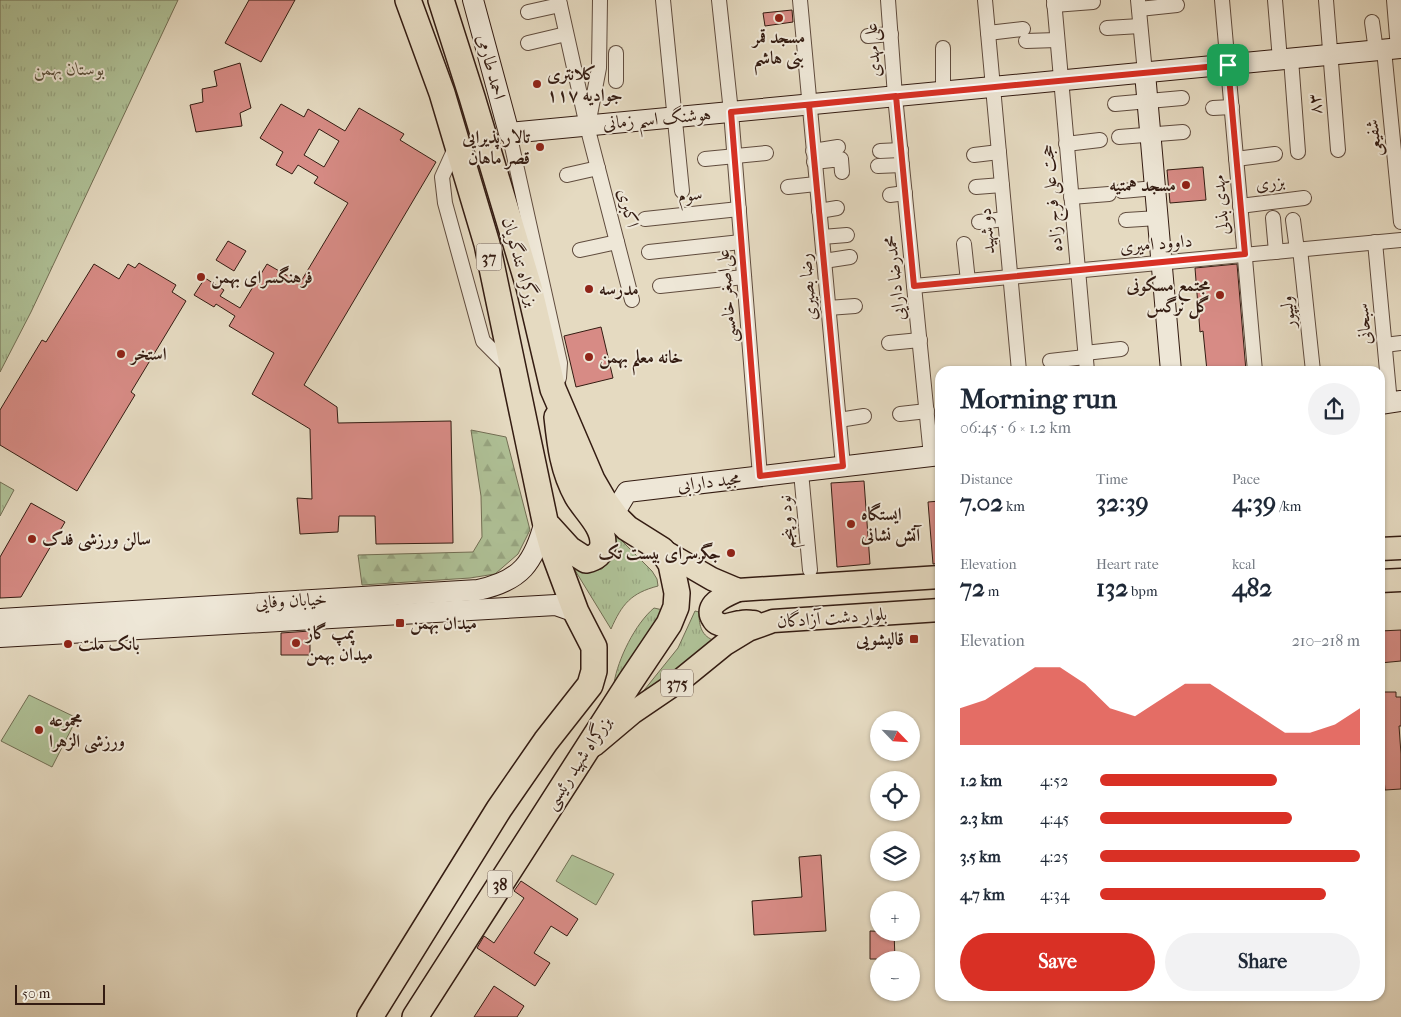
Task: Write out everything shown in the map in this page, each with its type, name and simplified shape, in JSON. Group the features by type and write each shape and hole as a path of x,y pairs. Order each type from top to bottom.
{"highway":[{"name":"بزرگراه تندگویان","path":"408,0 442,93 487,244 545,522"},
{"name":"بزرگراه تندگویان","path":"441,0 529,287 555,394 592,480 616,518"},
{"path":"545,522 569,549 586,560 597,556 601,550 603,543 601,533 577,495 561,455 555,394"},
{"path":"616,518 627,528 662,550"},
{"name":"بزرگراه شهید رئیسی","path":"370,1017 499,809 546,741 590,685 594,671 594,647 576,612 554,553 545,522"},
{"name":"بزرگراه شهید رئیسی","path":"415,1017 669,624 676,607 677,593 671,564 662,550"},
{"path":"475,848 519,810"}],"main road":[{"path":"1385,549 1401,548"},
{"name":"بلوار دشت آزادگان","path":"662,550 712,579 738,590 935,577"},
{"path":"1385,581 1401,580"},
{"path":"738,590 713,605 710,613 716,623 724,626 740,622 772,621"},
{"name":"بلوار دشت آزادگان","path":"585,752 632,713 682,679 725,644 748,630 772,621 935,610"}],"street":[{"name":"احمد طارمی","path":"473,0 509,133"},
{"path":"588,126 598,68 600,0"},
{"path":"663,0 682,191"},
{"name":"علی‌اصغر خامسی","path":"719,0 731,112 760,476"},
{"name":"رضا بصیری","path":"800,0 843,466"},
{"name":"علی مهدی","path":"888,0 896,96"},
{"name":"دو شهید","path":"985,0 1019,366"},
{"name":"مهدی بذلی","path":"1222,0 1255,366"},
{"path":"1275,0 1286,59 1298,152"},
{"name":"۸۳","path":"1326,0 1338,150"},
{"path":"1390,49 1394,0"},
{"path":"528,12 559,2"},
{"name":"اکبری","path":"559,2 598,168 632,300"},
{"path":"1054,2 1093,2"},
{"name":"حجت علی فرج زاده","path":"1054,2 1086,366"},
{"path":"1171,366 1139,5 1176,5"},
{"path":"1372,22 1390,49"},
{"path":"1107,28 1140,26"},
{"path":"988,33 1025,35 1057,40"},
{"path":"528,43 566,34"},
{"path":"868,36 891,34"},
{"path":"943,48 943,92"},
{"name":"هوشنگ اسم زمانی","path":"509,133 1390,49"},
{"name":"شفیعی","path":"1390,49 1401,222"},
{"path":"598,68 616,74 616,53"},
{"name":"محمدرضا دارایی","path":"896,96 927,411 935,451"},
{"path":"1115,104 1182,98"},
{"path":"1213,108 1232,106"},
{"path":"1119,137 1183,132"},
{"path":"509,133 560,363 555,394"},
{"path":"1066,144 1100,140"},
{"path":"814,157 838,147"},
{"path":"880,151 901,150"},
{"path":"974,154 999,152"},
{"path":"705,159 766,153"},
{"path":"1236,159 1275,154"},
{"path":"814,157 841,159 842,172"},
{"path":"878,166 902,165"},
{"path":"567,175 598,168"},
{"path":"788,187 816,184"},
{"path":"976,187 1002,185"},
{"path":"1071,197 1155,188"},
{"path":"890,195 905,193"},
{"name":"بزری","path":"1240,206 1304,198"},
{"path":"819,211 837,208"},
{"name":"سوم","path":"645,219 739,209"},
{"path":"1126,220 1158,218"},
{"path":"1273,218 1276,252"},
{"path":"979,222 1005,219"},
{"name":"ولیپور","path":"1293,220 1299,249 1313,366"},
{"path":"822,237 847,235"},
{"name":"داوود امیری","path":"914,286 1401,240"},
{"path":"580,250 617,242"},
{"path":"649,252 741,242"},
{"name":"سبحانی","path":"1375,242 1390,403"},
{"path":"964,244 968,281"},
{"path":"824,261 850,258"},
{"path":"660,286 744,277"},
{"path":"828,308 856,306"},
{"path":"889,342 920,340"},
{"path":"1385,345 1401,343"},
{"path":"1050,361 1121,349"},
{"path":"900,414 927,411"},
{"path":"839,420 864,416"},
{"name":"مجید دارابی","path":"616,518 618,507 627,492 935,456"},
{"name":"نود و پنجم","path":"801,472 810,570"},
{"name":"خیابان وفایی","path":"0,618 491,588 513,578 531,560 540,542 545,522"},
{"name":"خیابان وفایی","path":"0,637 556,605 576,612"}],"green space":[{"name":"بوستان بهمن","path":"0,0 178,0 31,312 0,372"},
{"path":"471,430 506,437 530,530 518,554 495,574 470,578 362,585 358,555 473,552 482,537 481,496"},
{"path":"0,482 14,490 0,516"},
{"path":"609,528 652,571 657,579 658,586 634,596 619,613 611,629 573,567 587,572 602,569 611,558"},
{"path":"654,608 663,610 641,646 614,683 619,663 628,642 640,623"},
{"path":"695,611 699,612 703,632 713,640 685,665 641,694 678,648"},
{"name":"مجموعه ورزشی الزهرا","path":"29,695 77,718 52,767 1,741"},
{"path":"572,855 614,874 596,905 556,881"}],"building":[{"path":"249,0 295,0 261,62 225,43"},
{"name":"مسجد قمر بنی هاشم","path":"792,10 793,22 765,26 763,13"},
{"path":"240,63 251,108 240,113 242,126 196,132 190,105 203,102 202,89 217,86 214,71"},
{"path":"281,104 304,117 308,109 345,131 359,108 404,134 400,140 436,162 304,385 337,407 338,423 451,421 453,543 376,544 375,516 339,516 338,532 300,534 297,498 312,499 310,429 252,394 274,353 229,326 235,316 216,304 214,307 194,295 205,278 224,290 220,296 240,308 267,264 300,283 348,203 314,183 318,177 298,165 292,174 276,165 283,152 260,138","holes":["319,129 339,141 324,167 304,155"]},
{"name":"مسجد همتیه","path":"1203,167 1206,200 1170,203 1167,170"},
{"path":"228,241 246,251 234,271 216,260"},
{"path":"139,263 176,285 172,292 186,301 131,392 135,395 77,491 0,445 0,410 42,340 46,342 94,264 119,279 128,264 135,268"},
{"name":"مجتمع مسکونی گل نرگس","path":"1237,264 1246,366 1206,366 1203,331 1200,332 1195,268"},
{"name":"خانه معلم بهمن","path":"601,327 613,378 576,387 564,336"},
{"name":"ایستگاه آتش نشانی","path":"864,481 870,564 837,567 831,483"},
{"path":"935,501 935,564 933,564 928,502"},
{"name":"سالن ورزشی فدک","path":"31,503 65,522 21,597 0,598 0,557"},
{"path":"1401,630 1401,661 1385,663 1385,631"},
{"name":"پمپ گاز میدان بهمن","path":"310,631 310,655 281,655 281,633"},
{"path":"1385,692 1396,692 1396,697 1401,697 1401,726 1399,726 1401,789 1385,790"},
{"path":"821,855 826,931 754,935 752,901 802,897 799,857"},
{"path":"521,881 578,919 567,936 551,926 534,953 550,963 535,986 477,948 484,936 494,943 524,898 514,891"},
{"path":"870,941 894,941 895,951 870,951"},
{"path":"494,986 524,1006 517,1017 474,1017"}],"place":[{"name":"مسجد قمر بنی هاشم","path":"779,18"},
{"name":"کلانتری ۱۱۷ جوادیه","path":"537,84"},
{"name":"تالار پذیرایی قصر ماهان","path":"540,147"},
{"name":"مسجد همتیه","path":"1186,185"},
{"name":"فرهنگسرای بهمن","path":"201,277"},
{"name":"مدرسه","path":"589,289"},
{"name":"مجتمع مسکونی گل نرگس","path":"1220,295"},
{"name":"استخر","path":"121,354"},
{"name":"خانه معلم بهمن","path":"589,357"},
{"name":"ایستگاه آتش نشانی","path":"851,524"},
{"name":"سالن ورزشی فدک","path":"32,539"},
{"name":"جگرسرای بیست تک","path":"731,553"},
{"name":"میدان بهمن","path":"400,623"},
{"name":"قالیشویی","path":"914,639"},
{"name":"پمپ گاز میدان بهمن","path":"296,643"},
{"name":"بانک ملت","path":"68,644"},
{"name":"مجموعه ورزشی الزهرا","path":"39,730"}],"route":[{"path":"1228,65 896,96 809,105 731,112 760,476 843,466 809,105 852,100 896,96 914,286 1245,254 1228,65"}]}
